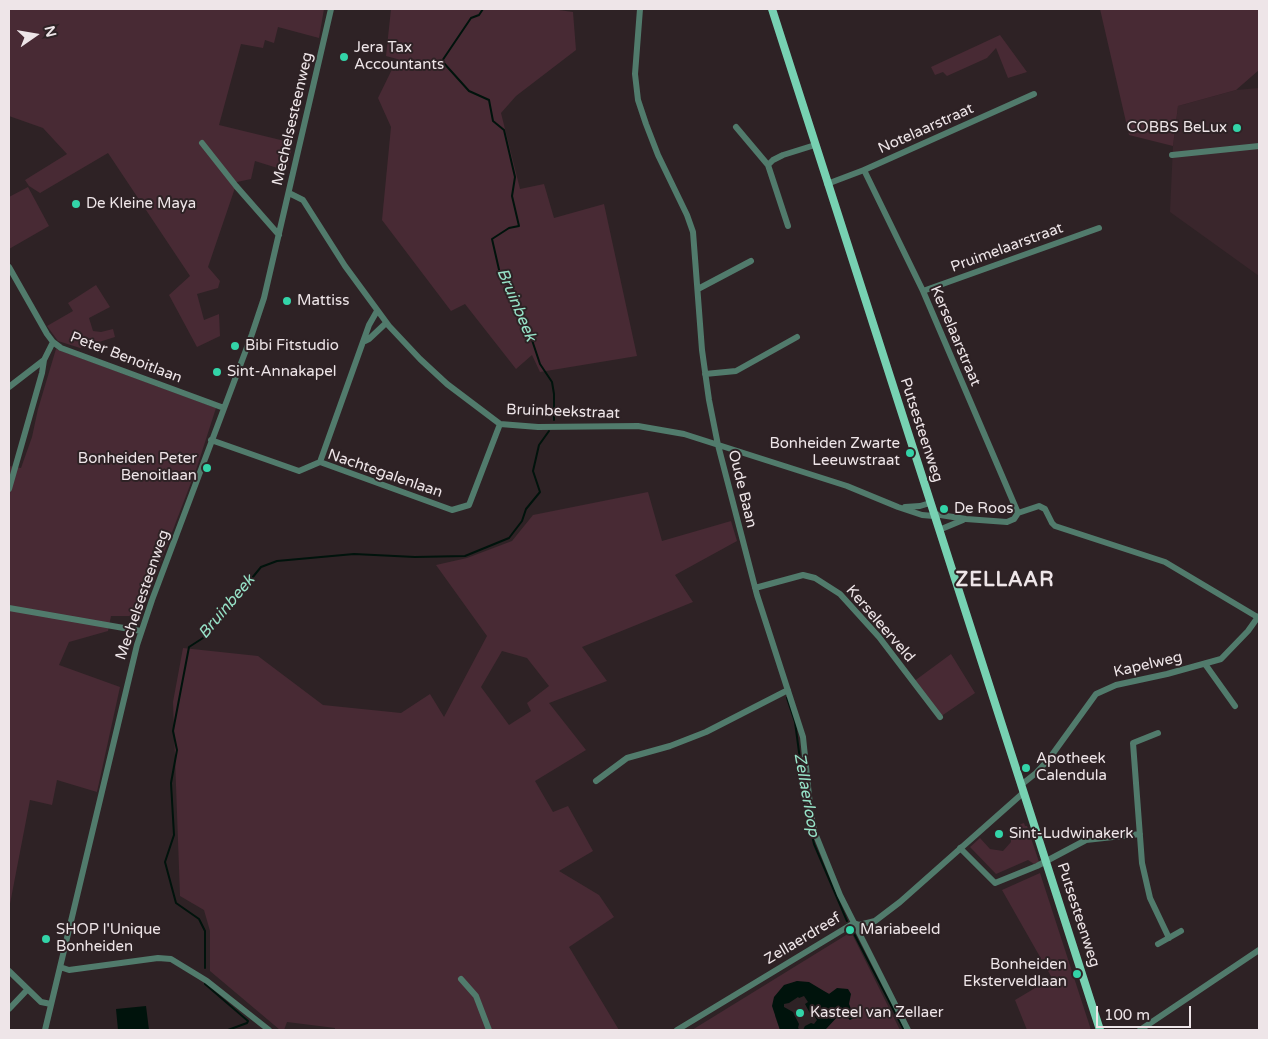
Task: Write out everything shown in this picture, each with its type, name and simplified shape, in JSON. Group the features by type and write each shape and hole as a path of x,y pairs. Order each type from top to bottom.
{"main road":[{"name":"Putsesteenweg","path":"772,9 1100,1030"}],"street":[{"name":"Mechelsesteenweg","path":"45,1030 142,631 261,307 331,9"},
{"name":"Oude Baan","path":"640,9 635,74 638,100 652,140 693,232 705,374 718,445 755,588 803,736 811,815 815,833 840,895 908,1030"},
{"name":"Notelaarstraat","path":"827,184 864,170 1034,94"},
{"path":"736,127 768,165 788,226"},
{"path":"202,144 279,235"},
{"path":"768,165 783,155 815,145"},
{"path":"1172,155 1259,146"},
{"name":"Kerselaarstraat","path":"864,170 923,291 1018,513"},
{"name":"Bruinbeekstraat","path":"288,194 304,200 345,266 386,323 447,384 500,424 538,427 638,426 684,434 847,486 922,515 1007,522 1014,519 1018,513 1039,506 1045,509 1055,526 1165,562 1258,617"},
{"name":"Pruimelaarstraat","path":"923,291 1099,228"},
{"path":"698,289 751,261"},
{"path":"9,267 53,342"},
{"path":"320,462 369,325 377,311"},
{"path":"364,341 369,339 386,323"},
{"path":"705,374 736,371 797,338"},
{"name":"Peter Benoitlaan","path":"9,387 44,360 53,342 61,348 224,408"},
{"path":"9,489 44,360"},
{"name":"Nachtegalenlaan","path":"212,440 299,471 320,462 452,510 469,505 500,424"},
{"name":"Bruinbeekstraat","path":"898,507 913,507 930,503"},
{"path":"939,530 954,522 966,519"},
{"name":"Kerseleerveld","path":"755,588 803,575 815,578 840,594 879,637 940,718"},
{"path":"9,608 142,631"},
{"name":"Kapelweg","path":"1021,785 1049,759 1096,694 1116,685 1216,661 1226,656 1258,617"},
{"name":"Kapelweg","path":"1205,664 1235,706"},
{"path":"596,780 627,758 670,746 706,732 788,690"},
{"path":"1158,734 1133,743 1142,863 1150,898 1168,938"},
{"name":"Zellaerdreef","path":"677,1030 854,923 859,925 875,921 900,902 1023,794"},
{"path":"960,848 995,883 1037,866 1086,840 1140,834"},
{"path":"1158,944 1181,931"},
{"path":"1140,1030 1259,950"},
{"path":"60,967 69,970 158,958 171,959 207,981 269,1030"},
{"path":"9,971 41,1002 51,1004"},
{"path":"461,979 476,996 482,1007 489,1030"},
{"path":"9,1009 28,990"}],"shaded area":[{"path":"9,9 324,9 319,38 278,27 274,43 265,40 263,48 241,44 219,125 293,143 287,171 255,161 251,179 237,182 208,267 220,281 218,288 197,294 204,320 219,314 220,336 197,347 169,295 190,276 108,153 40,193 29,186 25,180 67,154 43,128 9,116"},
{"path":"391,9 552,9 573,12 576,50 516,96 501,113 520,189 544,184 554,218 604,204 637,356 540,372 532,355 516,369 465,304 451,311 382,220 391,127 378,98 397,59 386,56"},
{"path":"1100,9 1259,9 1259,70 1236,90 1178,106 1173,146 1129,135"},
{"path":"1000,35 1027,72 1008,78 996,48 987,58 947,76 943,72 935,75 931,67"},
{"path":"1259,88 1259,276 1170,212 1173,146 1178,106 1236,90"},
{"path":"28,187 49,226 9,249 9,197"},
{"path":"96,285 110,307 89,318 93,331 101,332 113,329 115,337 80,348 58,341 47,326 73,311 68,303"},
{"path":"56,349 216,408 197,467 140,616 111,616 108,631 69,642 59,665 120,687 97,792 57,780 52,805 30,800 9,909 9,466 21,468 32,437 38,409"},
{"path":"648,492 662,541 731,521 737,541 675,575 693,602 582,647 607,681 549,703 586,750 535,781 553,812 568,806 593,851 559,871 599,895 614,917 569,947 619,1030 335,1030 335,1028 287,1022 284,1030 280,1030 210,971 210,931 204,910 180,896 173,702 183,648 258,656 323,705 401,713 430,694 444,717 487,636 436,565 467,558 512,541 533,515","holes":["502,651 527,658 549,686 527,703 531,711 509,725 481,687"]},
{"path":"951,654 975,693 940,717 913,682"},
{"path":"1024,823 1027,826 1039,862 1034,864 1028,860 996,874 970,847 980,838 990,849 1003,851 1011,842 1011,834"},
{"path":"1040,873 1091,1030 1027,1030 1015,1000 1052,978 1002,890"},
{"path":"851,932 900,1030 825,1030 838,1016 853,1014 849,1004 833,992 830,994 797,981 789,985 775,1016 780,1030 692,1030"},
{"path":"797,981 809,982 829,994 837,988 848,989 851,994 849,1004 854,1018 850,1020 844,1015 838,1016 825,1030 803,1030 805,1026 811,1023 814,1024 817,1020 815,1017 812,1017 805,1004 808,1002 804,996 784,1004 784,1007 793,1012 800,1030 780,1030 772,1006 774,997 784,985"},
{"path":"146,1006 149,1030 118,1030 116,1009"}],"waterway":[{"name":"Bruinbeek","path":"483,9 479,15 471,18 442,61 469,91 489,100 493,121 504,130 515,177 512,196 519,226 509,228 492,239 500,274 512,289 540,364 552,382 554,420"},
{"name":"Bruinbeek","path":"205,968 205,931 199,919 176,903 165,862 174,835 171,783 177,750 173,731 189,647 203,638 261,567 277,561 354,554 415,557 465,556 509,538 522,521 526,509 540,492 533,471 539,445 549,431"},
{"name":"Zellaerloop","path":"787,698 795,722 804,802 814,844 847,921"},
{"name":"Zellaerloop","path":"852,930 904,1030"},
{"name":"Bruinbeek","path":"205,982 248,1021 228,1030"}],"place":[{"name":"Jera Tax Accountants","path":"344,57"},
{"name":"COBBS BeLux","path":"1237,128"},
{"name":"De Kleine Maya","path":"76,204"},
{"name":"Mattiss","path":"287,301"},
{"name":"Bibi Fitstudio","path":"235,346"},
{"name":"Sint-Annakapel","path":"217,372"},
{"name":"Bonheiden Zwarte Leeuwstraat","path":"910,453"},
{"name":"Bonheiden Peter Benoitlaan","path":"207,468"},
{"name":"De Roos","path":"944,509"},
{"name":"Apotheek Calendula","path":"1026,768"},
{"name":"Sint-Ludwinakerk","path":"999,834"},
{"name":"Mariabeeld","path":"850,930"},
{"name":"SHOP l'Unique Bonheiden","path":"46,939"},
{"name":"Bonheiden Eksterveldlaan","path":"1077,974"},
{"name":"Kasteel van Zellaer","path":"800,1013"}],"district":[{"name":"ZELLAAR","path":"1005,581"}]}
